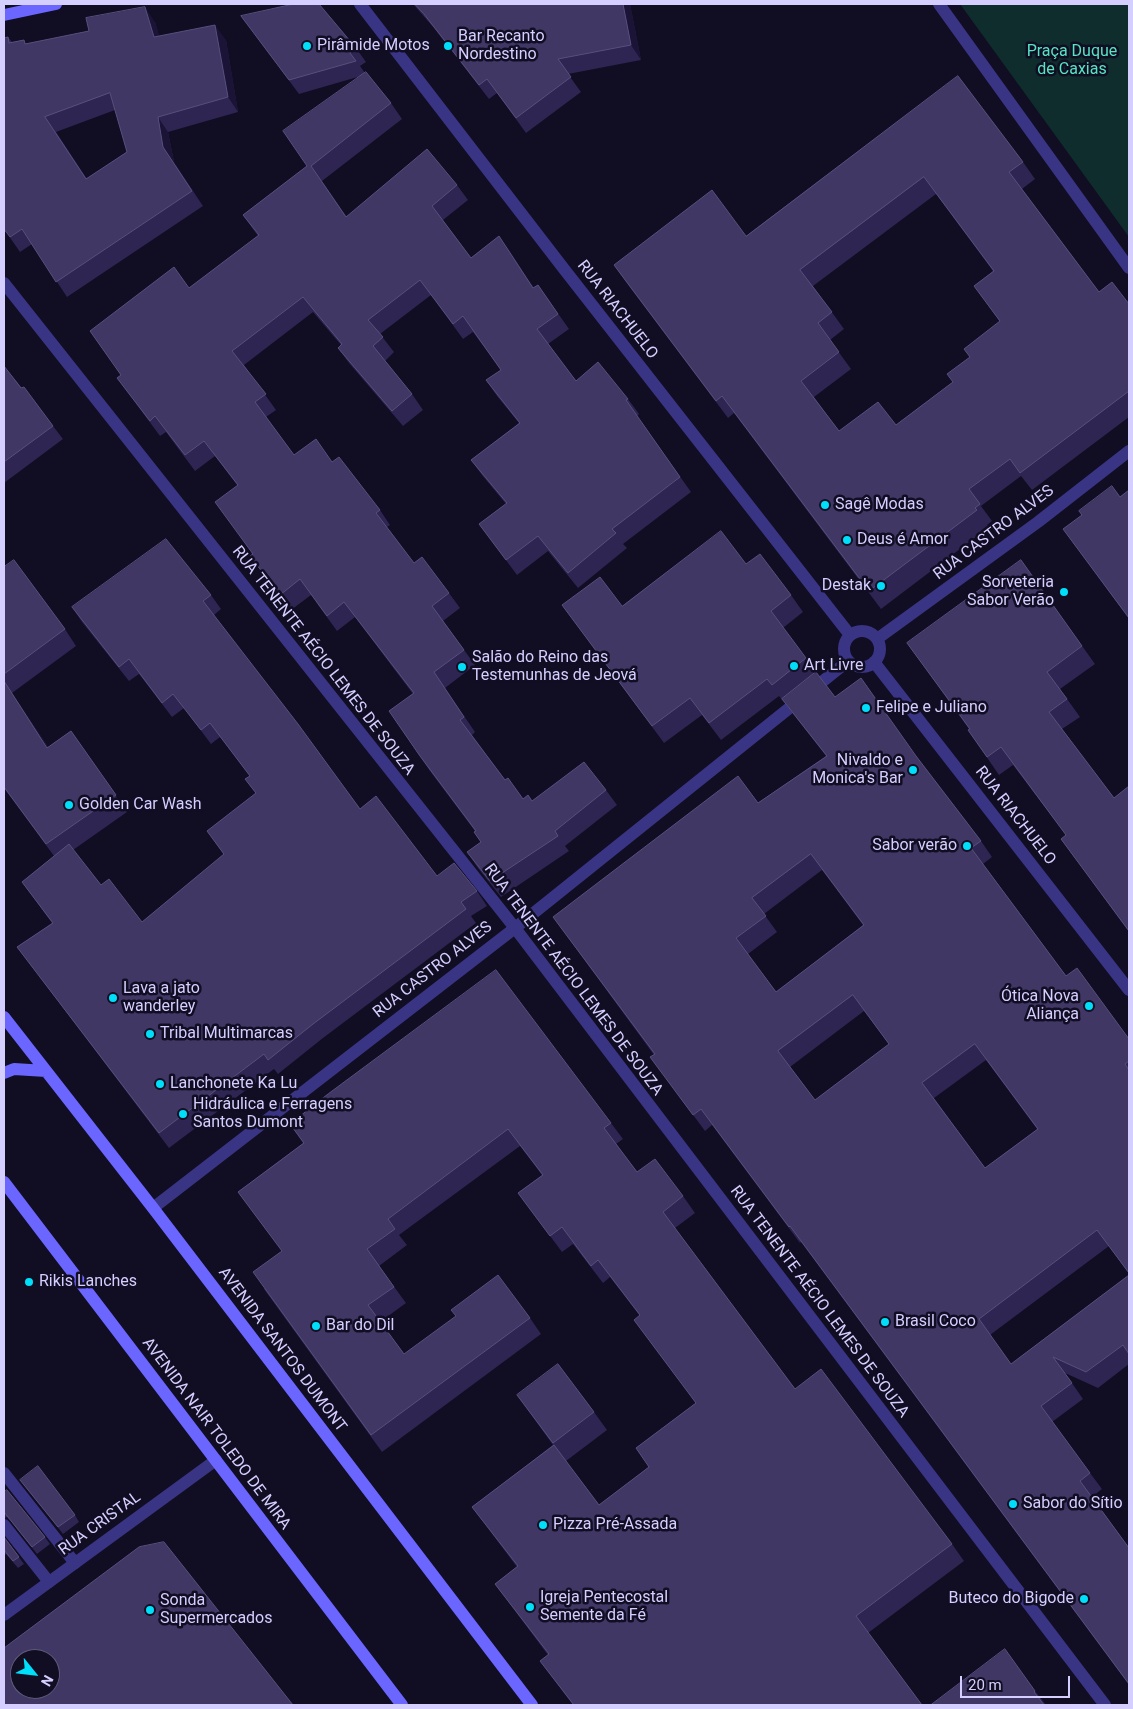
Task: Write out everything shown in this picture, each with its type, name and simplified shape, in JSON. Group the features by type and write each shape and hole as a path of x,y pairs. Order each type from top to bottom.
{"main road":[{"path":"4,15 56,4"},
{"name":"AVENIDA SANTOS DUMONT","path":"4,1017 153,1208 532,1705"},
{"path":"4,1073 14,1069 46,1071"},
{"name":"AVENIDA NAIR TOLEDO DE MIRA","path":"4,1182 402,1705"}],"street":[{"name":"RUA RIACHUELO","path":"360,4 850,635"},
{"path":"939,4 1129,268"},
{"name":"RUA TENENTE AÉCIO LEMES DE SOUZA","path":"4,283 514,928 1105,1705"},
{"name":"RUA CASTRO ALVES","path":"877,639 1038,522 1129,451"},
{"path":"855,632 867,632 874,635 877,639 880,651 870,666 858,667 848,661 844,645 850,635 855,632"},
{"name":"RUA CASTRO ALVES","path":"153,1208 514,928 848,661"},
{"name":"RUA RIACHUELO","path":"874,662 1129,990"},
{"name":"RUA CRISTAL","path":"4,1615 216,1460"},
{"path":"4,1473 75,1563"},
{"path":"4,1525 49,1582"}],"green space":[{"name":"Praça Duque de Caxias","path":"960,4 1129,4 1129,237"}],"building":[{"name":"Pirâmide Motos","path":"294,4 319,4 356,48 350,53 356,61 289,80 241,16"},
{"path":"415,4 623,4 631,45 558,59 571,77 516,118 487,79 479,85"},
{"path":"145,7 154,37 215,25 228,97 158,117 163,147 192,191 56,282 22,229 10,237 4,229 4,38 8,37 9,43 24,40 25,44 89,31 86,18","holes":["110,93 127,152 86,179 45,117"]},
{"path":"366,72 391,103 311,166 346,217 427,149 457,185 432,206 471,258 499,236 533,288 538,285 558,314 537,329 576,381 598,362 628,399 626,400 680,477 612,529 616,533 568,573 538,536 506,560 479,524 507,503 471,460 520,423 486,380 501,370 463,316 453,324 420,280 368,320 383,337 373,346 412,394 392,411 338,348 342,344 303,297 232,351 266,394 255,402 294,455 316,439 332,462 339,457 380,510 376,513 414,563 422,557 449,593 432,606 464,650 434,672 464,717 460,720 505,780 508,778 523,799 528,795 532,801 584,762 606,790 555,831 558,836 490,881 467,852 481,842 474,832 476,831 389,711 414,693 344,602 327,616 300,579 280,595 250,556 253,554 215,502 238,485 204,441 185,455 155,416 150,421 117,378 121,375 90,331 174,267 189,288 259,235 243,215 307,166 283,131"},
{"path":"958,76 1023,162 1009,172 1099,292 1112,282 1129,304 1129,391 1020,473 1010,459 969,489 980,504 975,508 977,510 869,591 722,396 716,401 614,265 712,190 746,236","holes":["924,177 994,271 974,286 1000,321 964,349 970,357 947,374 953,382 896,425 878,402 839,431 801,381 839,352 818,323 832,312 800,270"]},
{"path":"4,366 21,388 24,387 53,426 4,462"},
{"path":"1112,486 1120,497 1129,490 1129,618 1063,529 1082,515 1079,511"},
{"path":"721,531 746,564 760,554 791,595 771,611 806,658 772,685 767,679 709,723 690,698 652,726 562,605 600,577 622,606"},
{"path":"166,539 211,595 203,601 298,724 360,809 376,796 437,876 454,863 477,891 461,902 466,909 268,1060 264,1054 159,1133 17,947 53,923 22,882 69,844 101,885 109,879 142,922 224,854 207,831 256,793 245,779 250,776 210,723 201,730 173,694 162,703 129,659 119,667 72,607"},
{"path":"14,560 65,629 4,674 4,567"},
{"path":"1021,560 1082,646 1047,672 1067,699 1049,712 1114,798 1129,786 1129,931 1061,839 1066,835 1001,747 987,757 968,730 970,729 907,643"},
{"path":"816,672 835,697 861,678 916,756 981,841 971,848 1066,976 1077,968 1129,1039 1129,1061 1125,1064 1129,1070 1129,1273 1097,1230 979,1319 1011,1364 1129,1275 1129,1354 1123,1345 1086,1372 1053,1357 1072,1383 1041,1406 1090,1473 1080,1481 1129,1548 1129,1684 790,1226 701,1109 693,1115 650,1057 655,1054 553,917 738,776 758,803 827,756 782,699","holes":["811,854 864,925 776,992 736,938 766,916 752,898","853,995 889,1044 815,1100 778,1051","975,1044 1038,1129 985,1168 922,1083"]},
{"path":"4,681 47,748 71,731 116,795 46,844 4,787"},
{"path":"496,970 611,1123 604,1128 637,1172 655,1159 683,1196 663,1212 795,1389 821,1369 952,1544 856,1616 922,1705 574,1705 540,1661 549,1654 495,1584 518,1566 472,1507 554,1445 599,1505 649,1467 636,1448 696,1403 634,1320 640,1315 598,1260 591,1266 562,1227 550,1236 518,1193 543,1175 508,1129 388,1219 395,1229 367,1249 394,1287 368,1305 404,1354 456,1316 451,1310 498,1275 530,1318 371,1435 253,1272 282,1251 238,1192 304,1143 290,1124"},
{"path":"558,1364 594,1412 553,1443 517,1395"},
{"path":"38,1466 75,1515 58,1527 20,1480"},
{"path":"7,1490 45,1537 32,1547 4,1512 4,1492"},
{"path":"4,1537 19,1557 13,1561 4,1550"},
{"name":"Sonda Supermercados","path":"164,1542 293,1705 4,1705 4,1648 139,1547"},
{"path":"1005,1649 1044,1705 931,1705"}],"place":[{"name":"Pirâmide Motos","path":"307,46"},
{"name":"Bar Recanto Nordestino","path":"448,46"},
{"name":"Sagê Modas","path":"825,505"},
{"name":"Deus é Amor","path":"847,540"},
{"name":"Destak","path":"881,586"},
{"name":"Sorveteria Sabor Verão","path":"1064,592"},
{"name":"Art Livre","path":"794,666"},
{"name":"Salão do Reino das Testemunhas de Jeová","path":"462,667"},
{"name":"Felipe e Juliano","path":"866,708"},
{"name":"Nivaldo e Monica's Bar","path":"913,770"},
{"name":"Golden Car Wash","path":"69,805"},
{"name":"Sabor verão","path":"967,846"},
{"name":"Lava a jato wanderley","path":"113,998"},
{"name":"Ótica Nova Aliança","path":"1089,1006"},
{"name":"Tribal Multimarcas","path":"150,1034"},
{"name":"Lanchonete Ka Lu","path":"160,1084"},
{"name":"Hidráulica e Ferragens Santos Dumont","path":"183,1114"},
{"name":"Rikis Lanches","path":"29,1282"},
{"name":"Brasil Coco","path":"885,1322"},
{"name":"Bar do Dil","path":"316,1326"},
{"name":"Sabor do Sítio","path":"1013,1504"},
{"name":"Pizza Pré-Assada","path":"543,1525"},
{"name":"Buteco do Bigode","path":"1084,1599"},
{"name":"Igreja Pentecostal Semente da Fé","path":"530,1607"},
{"name":"Sonda Supermercados","path":"150,1610"}]}
